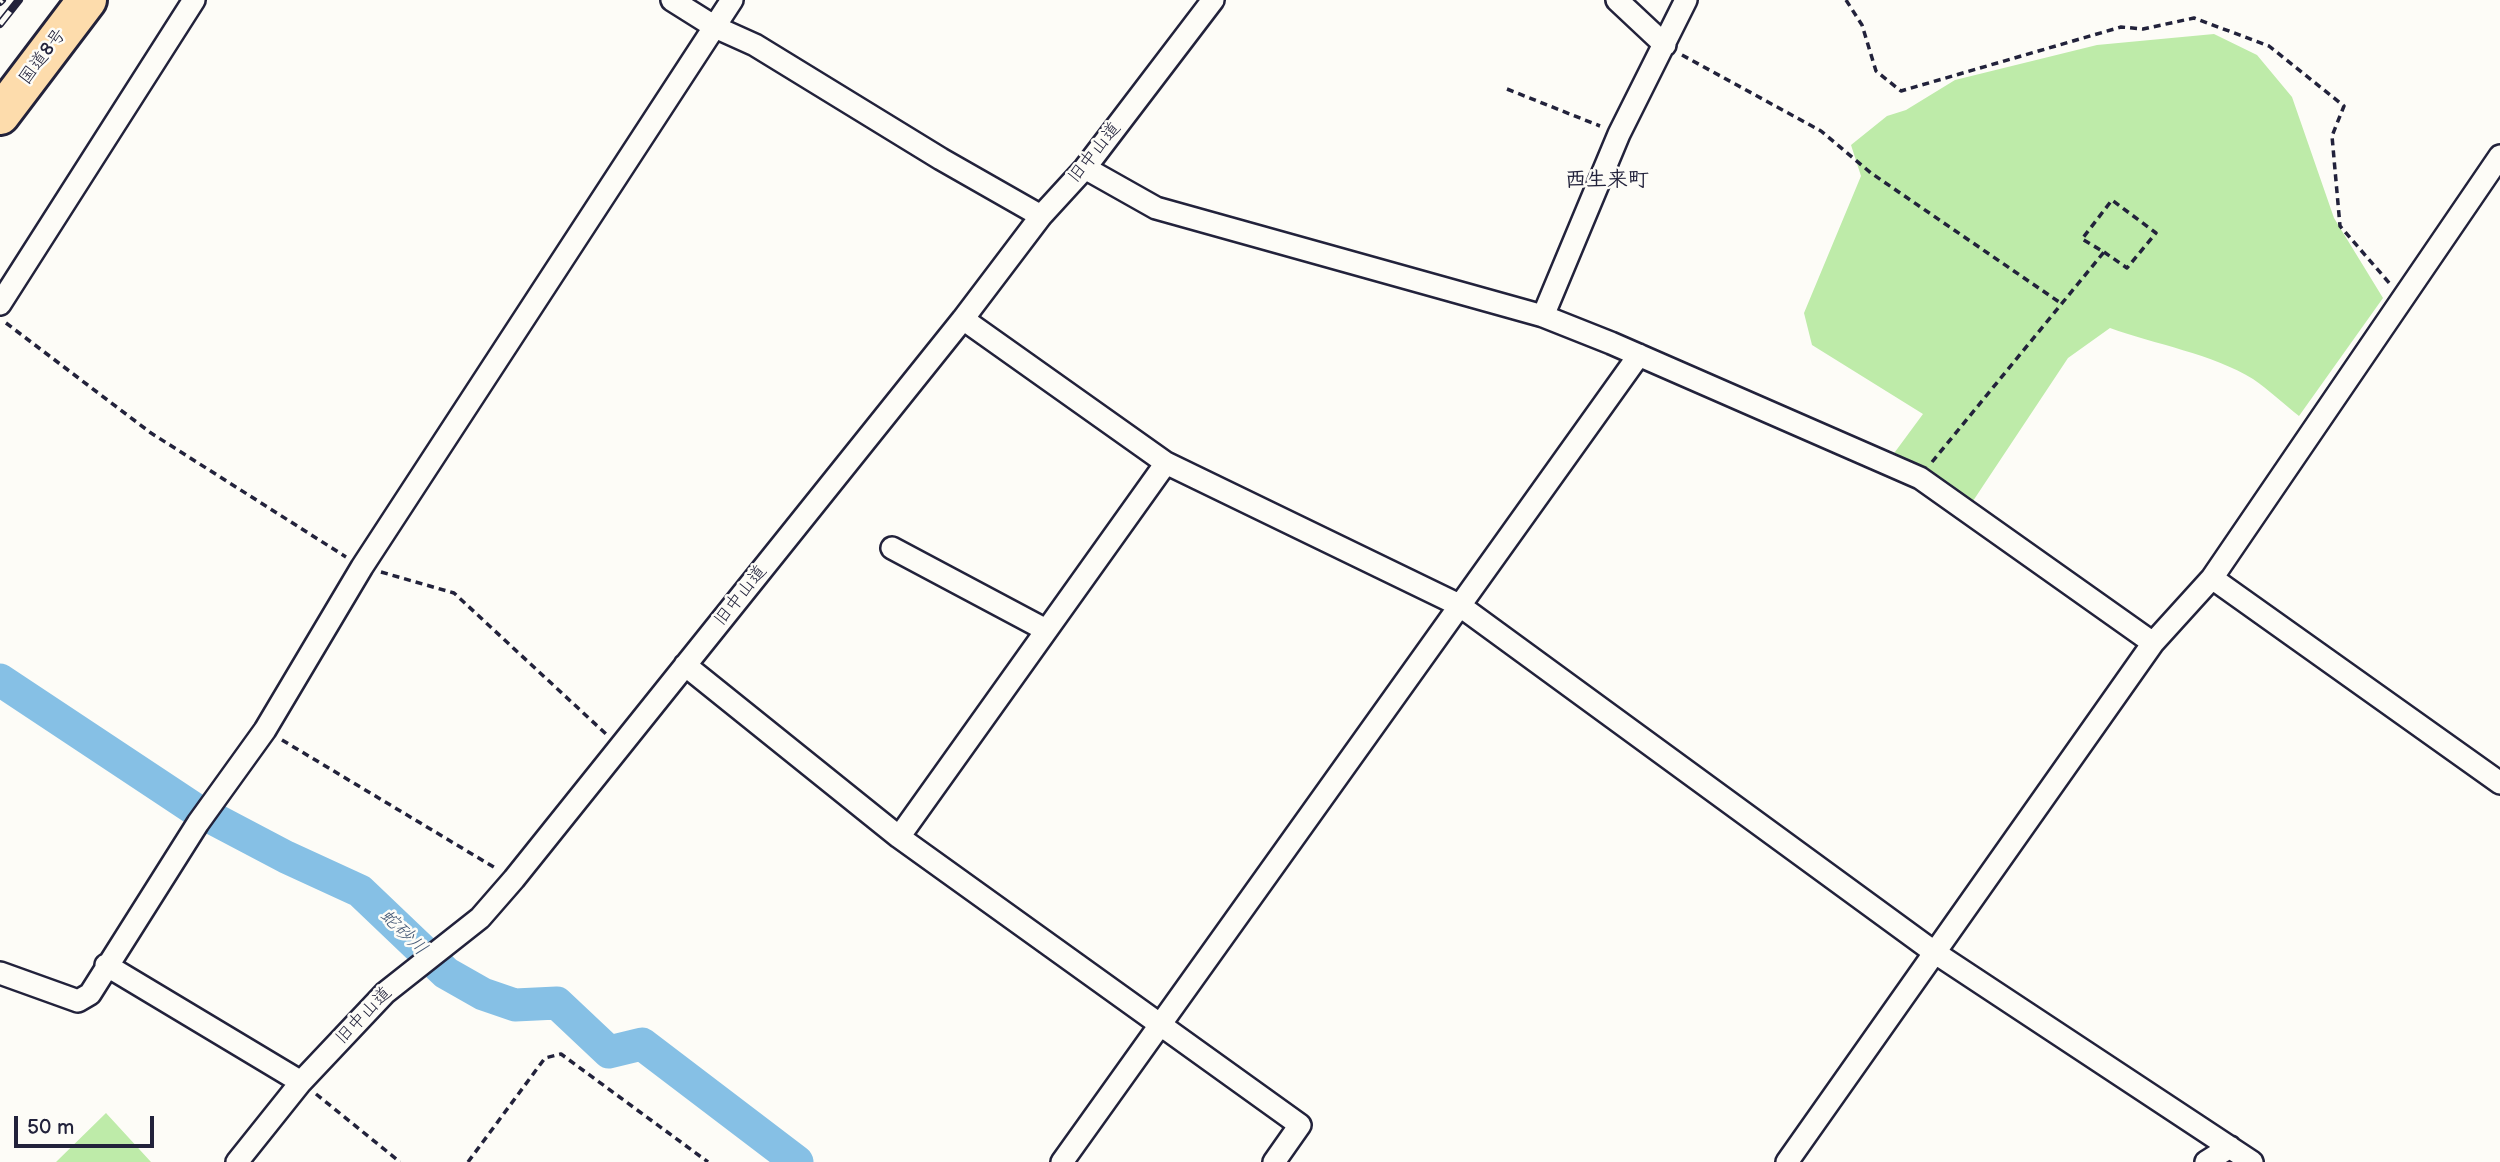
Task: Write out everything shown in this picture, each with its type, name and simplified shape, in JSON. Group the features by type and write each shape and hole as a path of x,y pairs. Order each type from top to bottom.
{"highway":[{"name":"国道8号","path":"0,115 87,0"}],"street":[{"path":"0,304 194,0"},
{"path":"672,0 715,27 755,45 941,159 1041,216"},
{"path":"0,973 78,1001 90,994 198,823 265,730 362,567 732,0"},
{"name":"旧中山道","path":"237,1162 301,1082 385,993 480,918 514,879 963,318 1041,216 1085,168 1213,0"},
{"path":"1617,0 1665,45"},
{"path":"1544,316 1619,134 1686,0"},
{"path":"1787,1162 2153,643 2212,578 2500,156"},
{"path":"1085,168 1156,208 1544,316 1920,478 2153,643"},
{"path":"963,318 1166,463 1459,605 1934,952 2252,1162"},
{"path":"1062,1162 1639,355"},
{"path":"900,837 1166,463"},
{"path":"891,548 1046,630"},
{"path":"2212,578 2500,783"},
{"path":"685,665 900,837 1300,1125 1274,1162"},
{"path":"106,965 301,1082"},
{"path":"2206,1162 2230,1147"}],"path":[{"path":"1846,0 1862,25 1876,71 1901,91 2121,27 2143,29 2194,19 2269,46 2344,106 2332,136 2340,226 2403,299"},
{"path":"1665,45 1821,131 1871,173 2062,304"},
{"path":"1507,89 1619,134"},
{"path":"2112,200 2155,233 2127,268 2104,252 2082,239 2112,200"},
{"path":"1920,478 2104,252"},
{"path":"0,318 151,433 362,567 454,593 620,747"},
{"path":"265,730 514,879"},
{"path":"468,1162 545,1058 561,1055 708,1162"},
{"path":"301,1082 400,1162"}],"green space":[{"path":"2214,34 2257,55 2292,97 2334,218 2383,298 2299,416 2259,383 2237,370 2202,356 2110,328 2068,358 1971,504 1892,456 1923,414 1812,345 1804,313 1861,176 1851,145 1887,116 1906,110 1955,80 2097,45"},
{"path":"106,1113 151,1162 56,1162"}],"waterway":[{"name":"蛇砂川","path":"0,680 193,808 286,857 360,891 446,973 483,994 515,1005 557,1003 609,1052 642,1044 797,1162"}],"railway":[{"path":"0,24 19,0"}],"district":[{"name":"西生来町","path":"1607,181"}]}
